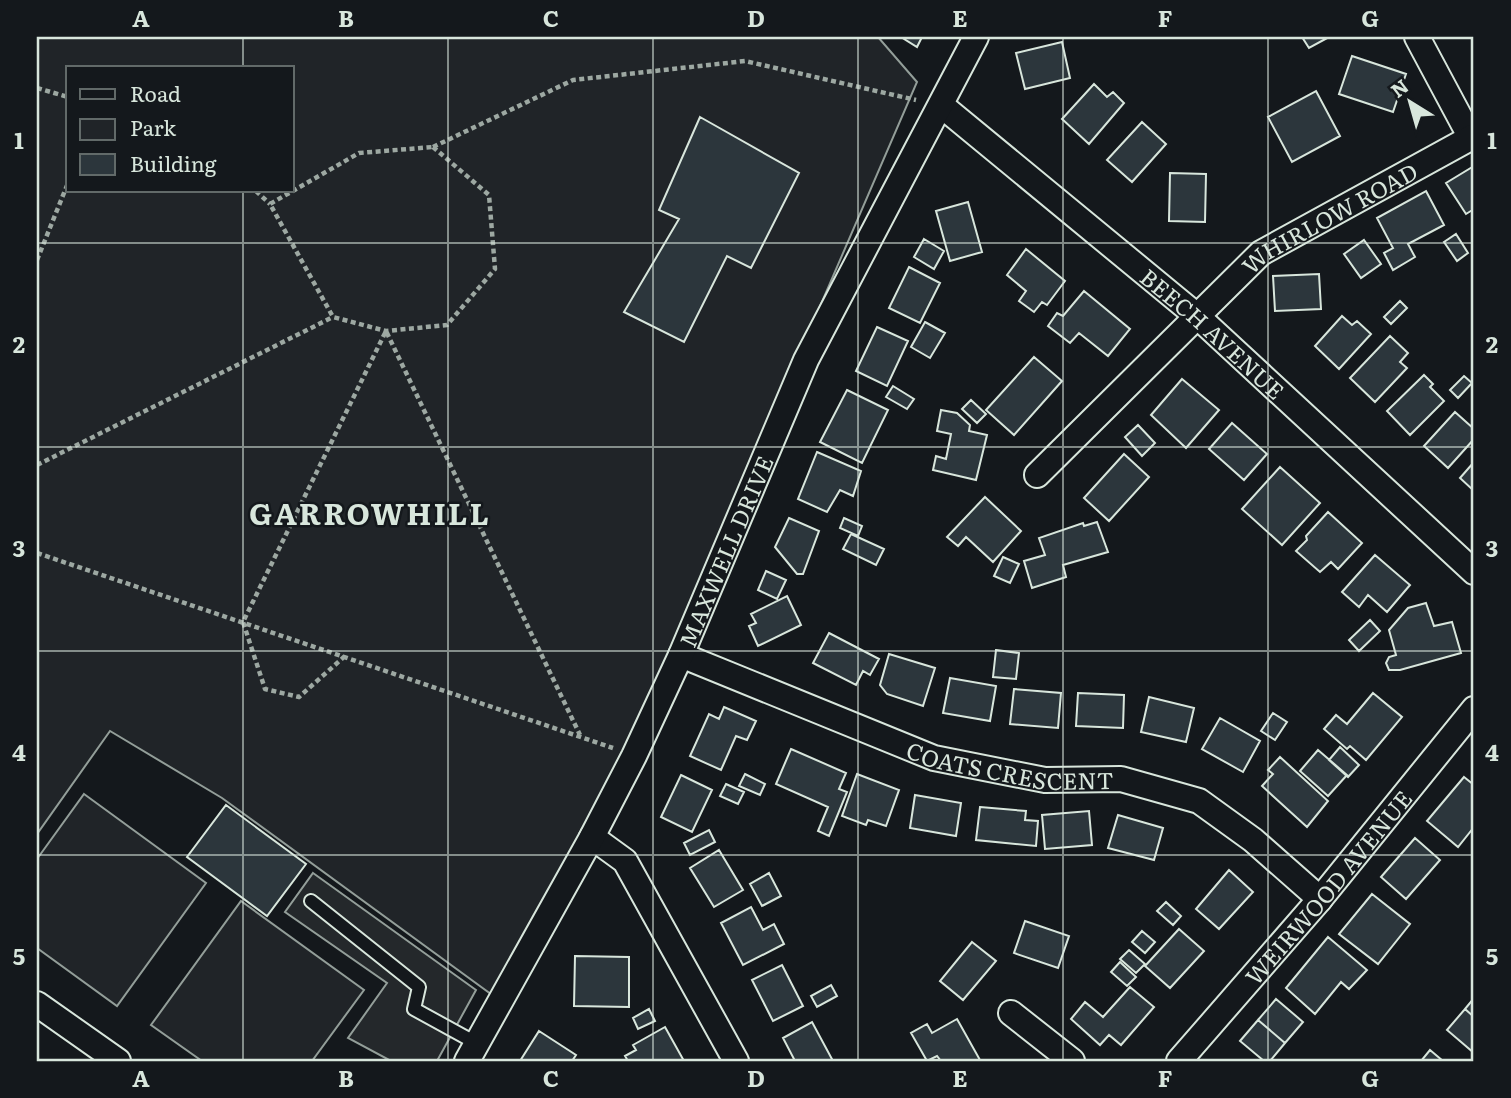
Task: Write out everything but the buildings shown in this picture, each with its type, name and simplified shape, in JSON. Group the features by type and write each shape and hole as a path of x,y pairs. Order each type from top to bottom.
{"street":[{"name":"MAXWELL DRIVE","path":"472,1052 634,756 681,655 806,360 976,37"},
{"path":"1417,37 1472,137"},
{"name":"BEECH AVENUE","path":"941,105 1197,316 1474,572"},
{"name":"WHIRLOW ROAD","path":"1037,475 1261,253 1472,137"},
{"name":"COATS CRESCENT","path":"681,655 934,758 1045,779 1121,779 1199,801 1252,839 1320,899"},
{"name":"WEIRWOOD AVENUE","path":"1179,1061 1320,899 1474,709"},
{"path":"592,837 625,861 736,1061"},
{"path":"37,1004 118,1061"},
{"path":"1011,1013 1072,1061"}],"lane":[{"path":"311,901 419,987 414,1009 472,1052"}],"path":[{"path":"294,190 359,153 433,147 573,80 745,61 941,105"},
{"path":"37,88 66,96"},
{"path":"37,465 333,317 386,331 447,325 495,269 489,195 433,147"},
{"path":"37,260 66,188"},
{"path":"257,192 270,204 333,317"},
{"path":"270,204 291,192"},
{"path":"345,656 299,696 265,689 243,622 386,331"},
{"path":"386,331 580,735"},
{"path":"37,553 580,735 634,756"}],"green space":[{"path":"37,37 878,37 917,82 674,644 627,745 495,997 222,798 110,731 37,834"},
{"path":"84,794 206,883 117,1006 37,948 37,859"},
{"path":"241,901 364,990 312,1061 202,1061 151,1025"}],"shaded area":[{"path":"313,873 476,990 437,1061 391,1061 348,1038 387,983 285,912"}],"district":[{"name":"GARROWHILL","path":"370,512"}]}
